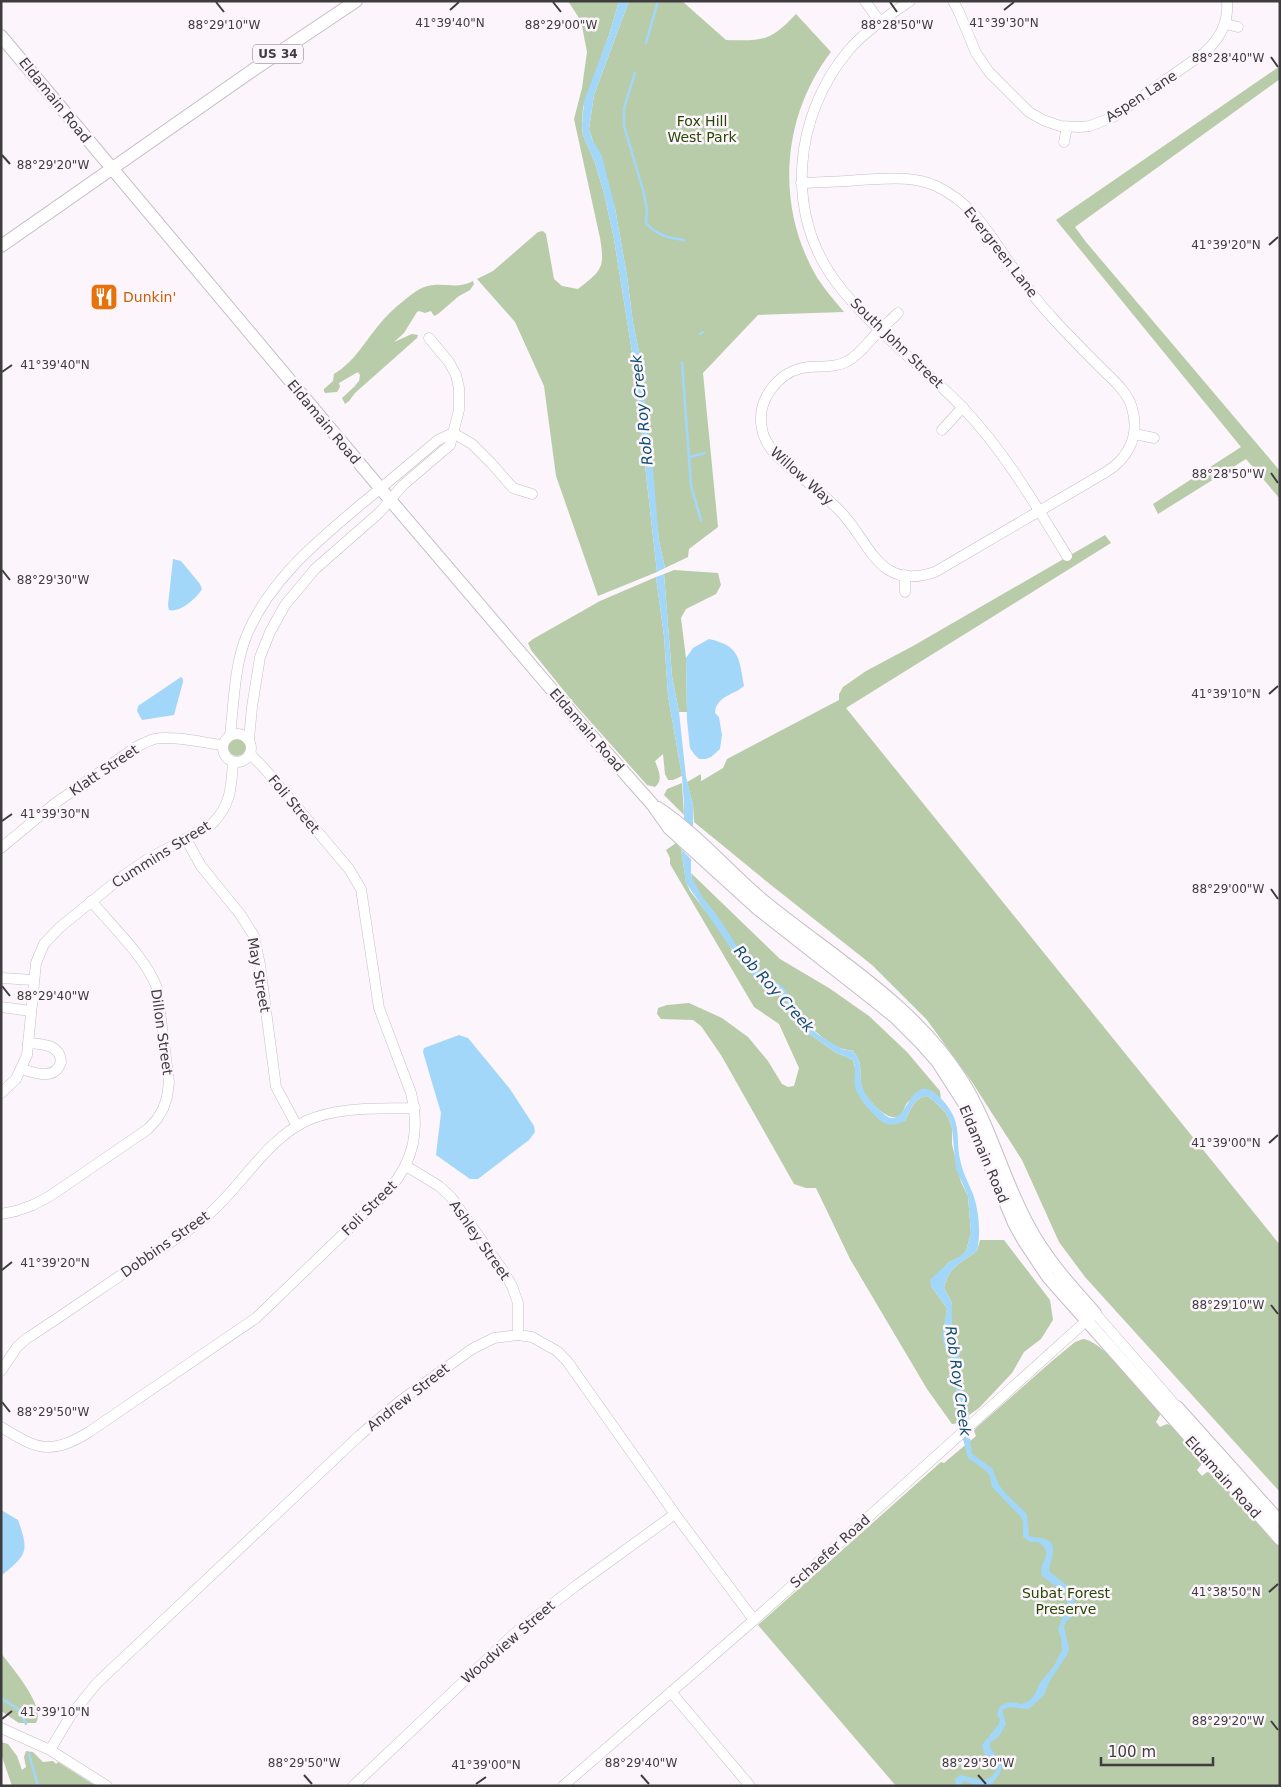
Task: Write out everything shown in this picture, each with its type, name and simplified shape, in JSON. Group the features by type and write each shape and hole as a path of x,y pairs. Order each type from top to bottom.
{"main road":[{"name":"US 34","path":"1,246 256,68 356,1"},
{"name":"Eldamain Road","path":"1,36 391,501 652,804 669,828 718,875 788,934 890,1013 921,1043 937,1062 964,1103 1006,1204 1024,1241 1048,1277 1090,1317 1216,1459 1280,1522"},
{"name":"Eldamain Road","path":"1178,1407 1216,1459 1280,1539"}],"street":[{"path":"865,1 880,22"},
{"name":"South John Street","path":"910,1 865,34 849,50 824,85 815,103 805,138 801,183 807,222 816,246 829,271 847,295 880,329 963,407 988,436 1009,463 1040,510 1066,556"},
{"name":"Aspen Lane","path":"953,1 976,53 989,72 1029,112 1052,124 1067,127 1090,126 1118,114 1204,53 1221,36 1226,24"},
{"path":"1227,1 1228,14 1226,24 1238,27"},
{"path":"1064,142 1067,127"},
{"name":"Evergreen Lane","path":"801,183 897,178 912,179 930,183 960,200 979,219 1018,276 1050,315 1122,390 1133,410 1135,434"},
{"name":"Willow Way","path":"898,313 858,353 846,362 831,366 802,368 787,374 777,381 768,393 762,406 760,419 764,436 774,453 839,510 853,526 878,562 889,570 905,576"},
{"path":"249,739 237,733 230,735 222,745 224,755 233,763 245,760 250,754 251,745 249,739 253,697 260,657 276,621 294,594 315,568 391,501 403,485 450,445 460,399 457,381 449,362 429,338"},
{"path":"942,430 963,407"},
{"path":"230,735 239,659 246,637 272,591 290,567 313,546 438,440 453,433"},
{"path":"453,433 472,444 513,488 532,494"},
{"path":"905,592 905,576 921,576 935,572 1117,466 1130,448 1135,434 1154,438"},
{"name":"Klatt Street","path":"1,848 54,804 146,742 166,738 222,745"},
{"name":"Foli Street","path":"1,1427 31,1444 41,1447 61,1446 72,1442 88,1432 256,1318 389,1190 406,1166 414,1138 415,1108 379,1008 361,889 345,864 250,754"},
{"name":"Cummins Street","path":"1,1093 16,1079 27,1056 36,963 44,944 56,931 92,901 144,862 212,824 226,808 231,791 233,763"},
{"name":"May Street","path":"186,839 201,866 240,914 254,936 260,965 276,1087 297,1126"},
{"name":"Dillon Street","path":"1,1214 20,1210 47,1198 119,1149 154,1123 168,1097 169,1082 157,988 144,963 92,901"},
{"path":"1,978 34,980"},
{"path":"1,1007 31,1011"},
{"path":"22,1069 46,1074 55,1071 61,1062 59,1053 51,1046 28,1043"},
{"name":"Dobbins Street","path":"1,1371 17,1347 26,1340 208,1214 230,1194 272,1147 297,1126 315,1118 346,1111 415,1108"},
{"name":"Ashley Street","path":"406,1166 433,1182 451,1197 504,1272 512,1286 518,1303 518,1335"},
{"name":"Eldamain Road","path":"1090,1317 1178,1407"},
{"name":"Schaefer Road","path":"562,1786 754,1620 1090,1317"},
{"name":"Andrew Street","path":"46,1747 97,1683 358,1436 400,1401 472,1349 494,1338 518,1335 532,1337 556,1350 567,1360 754,1620"},
{"name":"Woodview Street","path":"354,1786 515,1633 571,1589 676,1514"},
{"path":"671,1692 750,1786"},
{"path":"1,1728 46,1747 107,1786"}],"green space":[{"path":"568,1 619,1 583,107 582,125 583,135 595,163 604,193 614,239 633,358 657,572 598,596 556,476 544,386 515,322 477,279 493,271 538,232 543,231 546,234 554,279 562,286 578,289 597,272 602,262 600,238 574,119 582,88 587,52 581,21"},
{"name":"Fox Hill West Park","path":"629,1 682,1 726,40 757,40 765,38 779,30 796,14 831,52 814,78 802,105 794,134 790,163 790,193 795,223 804,252 818,279 844,312 758,315 703,373 718,527 689,549 688,557 665,568 659,541 643,390 643,371 633,323 627,276 615,208 589,129 594,95"},
{"path":"1280,66 1280,79 1075,227 1280,471 1280,499 1246,459 1158,514 1153,504 1241,447 1056,220"},
{"path":"473,281 474,284 470,290 459,296 438,314 434,316 431,311 425,313 417,312 404,333 394,342 412,334 418,335 417,338 355,393 349,401 345,404 342,398 359,381 360,375 358,372 339,383 340,387 337,392 325,393 324,389 333,381 334,374 355,356 387,316 411,295 431,286 459,285"},
{"path":"1105,535 1111,543 846,708 1280,1245 1280,1492 1085,1277 1059,1242 1022,1160 972,1082 927,1020 872,965 694,822 693,805 687,782 701,774 701,781 703,780 723,768 727,759 839,700 839,694 843,687 866,671 913,646"},
{"path":"674,570 718,573 721,585 716,594 686,609 681,618 686,658 687,712 679,712 672,676 664,574"},
{"path":"656,577 664,636 668,696 682,776 668,780 665,774 663,754 655,761 660,778 655,787 647,785 573,702 531,650 528,643 600,601"},
{"path":"237,738 243,741 246,747 243,753 237,756 231,753 228,747 231,741"},
{"path":"682,783 684,815 664,795 667,789"},
{"path":"676,843 681,849 686,882 690,891 712,919 735,954 742,960 745,967 786,1001 801,1028 835,1052 853,1060 864,1103 879,1119 905,1121 915,1102 927,1096 945,1112 949,1119 952,1128 952,1144 961,1182 968,1196 971,1233 966,1251 960,1257 949,1262 935,1277 931,1286 947,1308 943,1340 954,1364 960,1423 952,1424 927,1389 850,1259 816,1188 806,1188 794,1184 721,1055 701,1026 693,1020 661,1019 657,1014 658,1008 667,1005 689,1003 722,1018 748,1037 768,1061 782,1084 788,1087 794,1086 799,1068 779,1024 754,1007 670,864 670,858 666,850"},
{"path":"691,873 780,959 829,988 869,1016 907,1052 940,1091 941,1099 933,1092 927,1090 909,1101 899,1116 889,1116 879,1110 863,1091 860,1080 859,1061 852,1050 842,1049 819,1034 795,1012 748,961 697,890"},
{"path":"980,1240 1004,1240 1050,1300 1053,1320 1041,1339 1024,1352 1012,1373 979,1408 969,1415 962,1388 958,1345 952,1334 952,1303 944,1288 952,1270 977,1251"},
{"name":"Subat Forest Preserve","path":"1083,1339 1092,1342 1112,1358 1159,1412 1160,1415 1156,1422 1160,1427 1167,1424 1172,1426 1201,1459 1201,1465 1197,1470 1202,1476 1207,1472 1215,1474 1280,1547 1280,1786 896,1786 758,1625 941,1462 944,1463 976,1436 974,1431 976,1428 1052,1361 1075,1342"},
{"path":"1,1653 26,1687 37,1707 38,1716 36,1723 19,1723 1,1711"},
{"path":"1,1742 8,1744 17,1756 22,1770 26,1767 24,1757 26,1751 33,1752 43,1762 53,1761 56,1764 58,1762 96,1786 12,1786 1,1754"}],"water":[{"name":"Rob Roy Creek","path":"619,1 629,1 594,95 589,129 592,139 602,156 615,208 633,323 643,371 643,390 652,457 659,541 665,568 657,572 633,358 614,239 604,193 595,163 583,135 582,125 584,101 609,35"},
{"path":"173,559 181,561 202,589 188,604 178,609 169,610 168,605"},
{"path":"664,574 672,676 679,712 686,777 693,805 693,830 684,821 682,776 668,696 664,636 656,577"},
{"path":"709,639 727,645 736,655 741,668 744,686 722,699 716,707 715,713 719,717 722,735 720,749 711,757 699,759 690,748 687,720 686,658 693,648"},
{"path":"181,677 183,682 174,715 142,720 137,711 138,706"},
{"name":"Rob Roy Creek","path":"681,849 691,859 691,876 703,898 742,954 765,978 780,984 790,996 801,1017 812,1029 840,1048 852,1050 859,1061 863,1089 876,1107 892,1118 898,1116 919,1090 926,1089 942,1099 955,1120 961,1163 977,1208 979,1237 977,1251 952,1270 944,1288 952,1303 952,1334 958,1345 962,1388 969,1415 972,1454 992,1468 999,1485 1025,1512 1029,1536 1050,1541 1053,1553 1049,1571 1070,1588 1073,1594 1076,1613 1065,1623 1064,1627 1069,1648 1068,1653 1049,1682 1044,1695 1030,1708 1010,1707 1002,1710 1006,1724 1000,1735 990,1743 990,1746 991,1750 1001,1760 1002,1768 997,1778 989,1786 979,1786 963,1781 963,1786 956,1786 955,1779 960,1775 988,1779 995,1772 997,1765 984,1753 982,1745 999,1724 1000,1720 997,1715 999,1707 1010,1702 1021,1704 1029,1701 1040,1683 1054,1666 1062,1650 1058,1629 1067,1605 1066,1594 1042,1576 1041,1570 1046,1551 1038,1542 1030,1542 1023,1537 1021,1517 992,1487 990,1476 985,1470 968,1458 960,1428 954,1364 943,1341 947,1308 931,1286 930,1280 949,1262 966,1251 971,1233 968,1196 956,1169 952,1128 945,1112 927,1096 918,1099 905,1121 897,1124 886,1124 873,1113 863,1102 855,1087 853,1060 835,1052 801,1028 786,1001 767,984 754,977 735,954 686,883"},
{"path":"459,1035 468,1038 510,1089 534,1126 535,1132 529,1140 478,1179 470,1179 436,1155 441,1113 423,1052 424,1048"},
{"path":"1,1510 18,1520 24,1540 24,1547 21,1558 1,1576"}],"waterway":[{"path":"646,43 658,1"},
{"path":"635,73 624,108 624,126 643,190 647,210 646,223 663,235 684,240"},
{"path":"682,362 691,486 701,520"},
{"path":"690,457 705,453"},
{"path":"1,1698 18,1709 26,1724"},
{"path":"29,1754 38,1786"}],"place":[{"name":"Dunkin'","path":"104,297"}]}
